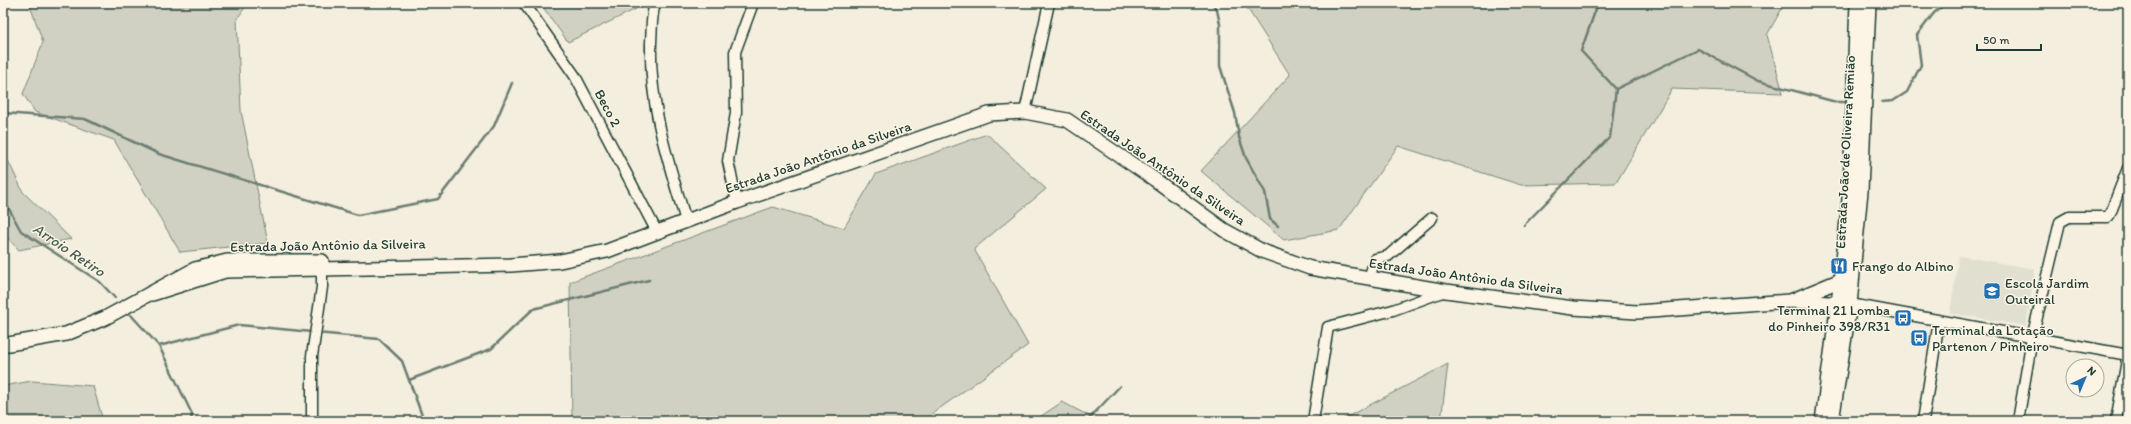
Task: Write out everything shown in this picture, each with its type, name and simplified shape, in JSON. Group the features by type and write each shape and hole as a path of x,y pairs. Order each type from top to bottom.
{"main road":[{"name":"Estrada João de Oliveira Remião","path":"1832,421 1844,303 1841,280 1850,189 1857,3"},
{"name":"Estrada João de Oliveira Remião","path":"1822,421 1844,303 1861,191 1869,3"},
{"name":"Estrada João Antônio da Silveira","path":"3,345 10,346 66,334 105,318 152,294 225,271 322,266 511,265 560,261 606,251 737,202 989,114 1025,112 1067,120 1154,179 1224,230 1262,251 1310,268 1446,291 1573,308 1637,312 1789,301 1844,303"},
{"name":"Estrada João Antônio da Silveira","path":"1789,301 1841,280"}],"street":[{"name":"Beco 2","path":"524,3 575,76 657,232"},
{"path":"655,3 652,19 650,69 660,133 686,221"},
{"path":"737,202 728,161 736,113 735,52 752,3"},
{"path":"1025,112 1049,3"},
{"path":"2018,421 2032,338 2060,222 2069,217 2108,217 2128,168"},
{"path":"1369,278 1375,259 1388,256 1432,218"},
{"path":"312,421 312,356 322,287 322,266"},
{"path":"1313,421 1328,327 1393,310 1446,291"},
{"path":"1844,303 1939,322 2128,355 2116,421"},
{"path":"1923,421 1939,322"}],"shaded area":[{"path":"29,3 248,3 237,19 241,111 268,243 180,252 114,140 35,112 23,94 43,42"},
{"path":"540,3 635,3 636,9 568,42"},
{"path":"1244,3 1785,3 1767,35 1783,93 1672,89 1616,183 1521,185 1398,146 1339,230 1284,240 1201,171 1290,75"},
{"path":"987,134 1046,189 974,249 1028,345 922,421 572,421 570,282 773,207 844,228 876,174"},
{"path":"3,150 23,192 71,239 19,250 3,233"},
{"name":"Escola Jardim Outeiral","path":"1959,256 2035,269 2026,326 1950,313"},
{"path":"1448,364 1441,421 1343,421 1343,419"},
{"path":"32,381 93,386 103,421 3,421 3,386"},
{"path":"1062,402 1099,421 1034,421"}],"waterway":[{"path":"1212,3 1217,10 1220,24 1220,66 1235,113 1239,137 1246,158 1265,192 1270,219 1278,226"},
{"path":"1524,225 1610,137 1616,89 1581,51 1598,3"},
{"path":"1882,102 1893,101 1907,92 1921,65 1917,35 1934,13 1946,3"},
{"path":"1616,89 1698,49 1758,81 1836,102 1846,102"},
{"path":"3,113 85,119 159,154 358,215 438,199 494,126 512,83"},
{"name":"Arroio Retiro","path":"3,198 21,231 100,282 115,298"},
{"path":"409,380 491,349 533,309 649,280"},
{"name":"Arroio Retiro","path":"131,315 159,346 192,414 191,421"},
{"path":"159,346 239,325 312,332"},
{"path":"317,333 379,339 402,361 424,421"},
{"path":"1087,421 1120,386"}],"place":[{"name":"Frango do Albino","path":"1839,266"},
{"name":"Escola Jardim Outeiral","path":"1992,291"},
{"name":"Terminal 21 Lomba do Pinheiro 398/R31","path":"1903,318"},
{"name":"Terminal da Lotação Partenon / Pinheiro","path":"1919,338"}]}
